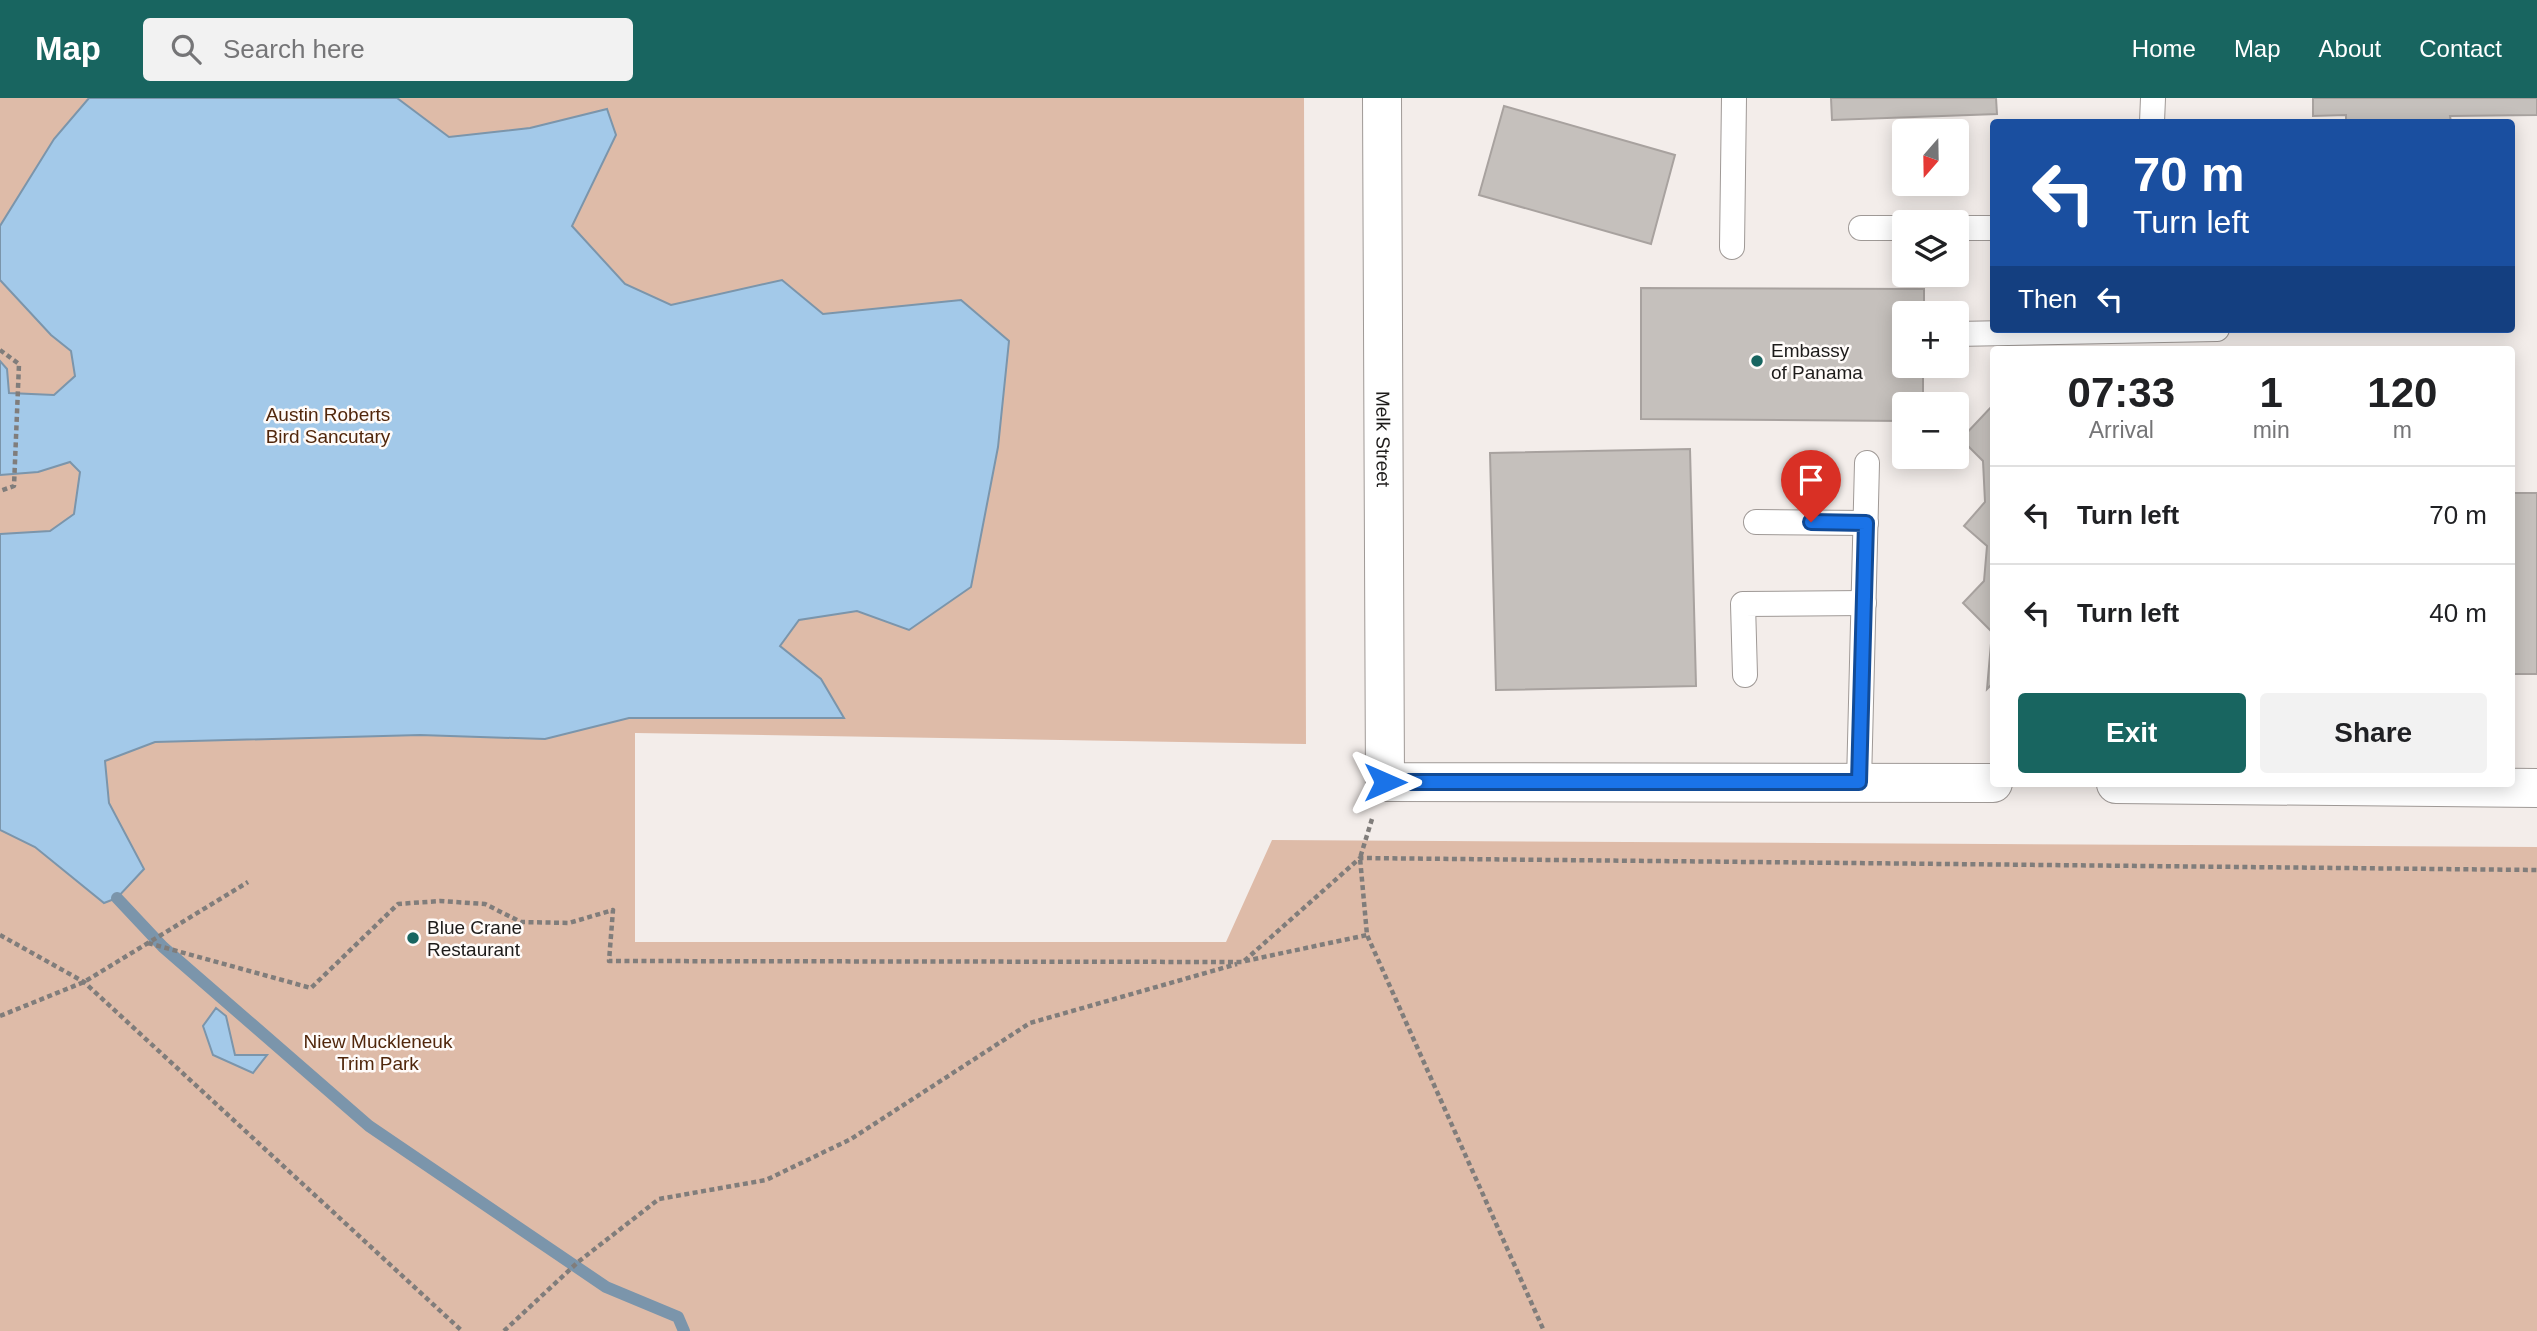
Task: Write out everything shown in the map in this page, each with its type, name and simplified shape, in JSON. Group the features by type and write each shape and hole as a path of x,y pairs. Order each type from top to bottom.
{"street":[{"name":"Melk Street","path":"1382,98 1385,782"},
{"path":"1385,782 1990,783"},
{"path":"2432,787 2537,788"}],"lane":[{"path":"1732,247 1734,98"},
{"path":"2152,119 2153,98"},
{"path":"1861,228 1892,228"},
{"path":"1969,228 1990,228"},
{"path":"1969,334 2008,333"},
{"path":"1859,782 1867,463"},
{"path":"1756,522 1866,523"},
{"path":"1745,675 1744,604 1864,603"}],"path":[{"path":"0,350 19,364 14,486 0,491"},
{"path":"1385,782 1360,858 1367,935 1544,1331"},
{"path":"148,943 311,988 398,904 440,901 485,904 521,922 569,923 613,910 609,961 1243,962 1360,858 2537,870"},
{"path":"0,1016 84,982 248,882"},
{"path":"504,1331 578,1262 659,1199 766,1180 851,1139 1030,1023 1243,962 1367,935"},
{"path":"0,936 84,982 462,1331"}],"green space":[{"name":"Niew Muckleneuk Trim Park","path":"0,98 1304,98 1306,744 635,733 635,942 1226,942 1272,840 2537,847 2537,1331 0,1331"}],"water":[{"name":"Austin Roberts Bird Sancutary","path":"89,98 397,98 449,137 530,128 607,109 616,135 572,226 625,284 671,305 782,280 823,314 961,300 1009,341 998,447 971,587 909,630 857,611 799,620 780,646 821,679 844,718 629,718 545,739 420,735 155,742 105,761 109,803 144,869 117,898 104,903 35,847 0,830 0,534 50,531 74,514 80,472 70,462 38,472 0,475 0,361 7,369 9,393 54,395 75,376 71,351 51,335 0,280 0,226 54,139"},
{"path":"216,1008 226,1016 235,1055 267,1055 253,1073 213,1055 203,1026"}],"building":[{"path":"1831,98 1996,98 1997,114 1832,120"},
{"path":"2313,98 2537,98 2537,115 2450,116 2450,119 2346,119 2346,115 2313,116"},
{"path":"1504,106 1675,155 1651,244 1479,195"},
{"path":"1641,288 1924,289 1924,301 1892,301 1892,378 1923,378 1923,392 1892,392 1892,421 1641,419"},
{"path":"1990,408 1990,630 1963,603 1984,581 1987,546 1964,526 1985,502 1983,461 1969,447 1969,430"},
{"path":"1690,449 1696,686 1496,690 1490,453"},
{"path":"2515,493 2537,493 2537,674 2515,674"},
{"path":"1990,655 1990,686 1987,689"}],"waterway":[{"path":"117,898 163,947 369,1126 606,1287 678,1317 684,1331"}],"place":[{"name":"Embassy of Panama","path":"1757,361"},
{"name":"Blue Crane Restaurant","path":"413,938"}],"route":[{"path":"1385,782 1859,782 1866,523 1811,522"}]}
